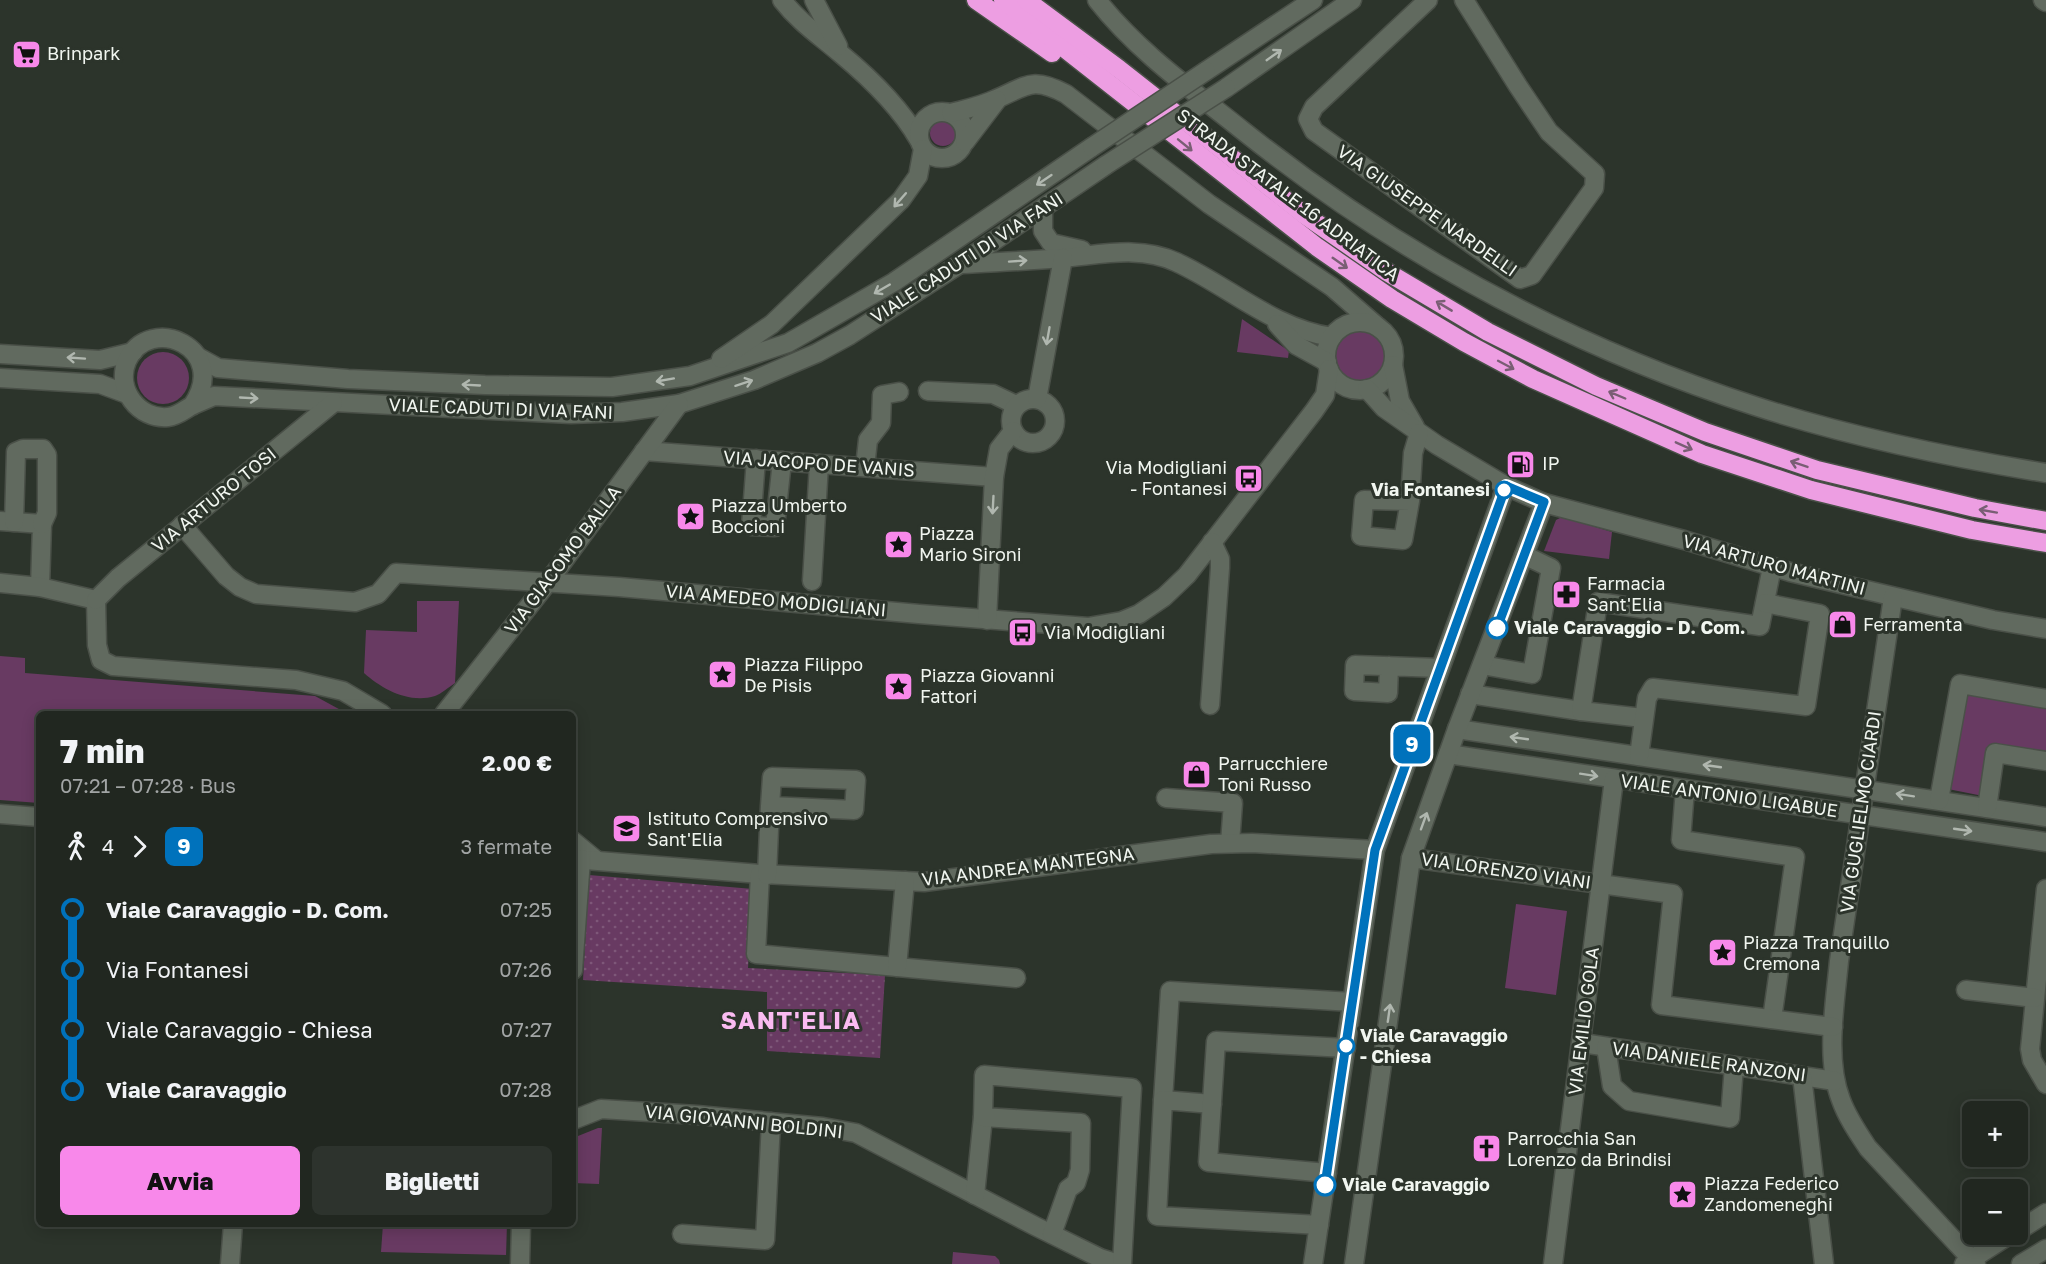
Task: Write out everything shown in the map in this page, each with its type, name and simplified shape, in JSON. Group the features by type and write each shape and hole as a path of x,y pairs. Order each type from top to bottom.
{"highway":[{"path":"971,0 999,7"},
{"path":"976,0 999,7"},
{"name":"STRADA STATALE 16 ADRIATICA","path":"1026,0 1232,182 1326,254 1392,299 1464,342 1533,379 1702,454 1811,490 1972,530 2046,543"},
{"path":"1045,0 1113,76"},
{"name":"STRADA STATALE 16 ADRIATICA","path":"999,7 1113,76 1387,272 1488,332 1596,386 1705,432 1817,470 1975,508 2046,521"}],"street":[{"path":"782,0 796,18 843,56 889,99 912,127 928,154 942,158 956,154 998,99"},
{"path":"814,0 843,56"},
{"name":"VIALE CADUTI DI VIA FANI","path":"0,354 100,360 133,352 144,343 156,338 169,338 181,342 192,349 198,357 218,368 348,379 550,387 612,387 680,377 707,370 788,343 885,288 1313,0"},
{"name":"VIALE CADUTI DI VIA FANI","path":"0,378 100,384 128,394 135,405 145,413 157,417 170,417 182,413 214,396 571,414 622,412 679,404 754,380 817,353 850,335 1226,88 1352,0"},
{"name":"VIA GIUSEPPE NARDELLI","path":"1428,0 1314,106 1308,119 1314,131 1520,279 1532,275 1594,188 1595,174 1549,132 1464,0"},
{"path":"1099,1 1124,31 1155,59 1278,159 1427,258 1518,308 1607,351 1756,407 1906,447 2046,473"},
{"path":"707,370 772,324 901,200 918,176 921,124 942,113 975,107 998,99 1032,83 1052,86 1066,94 1209,204 1332,287 1387,334 1394,354 1393,365 1400,401 1418,432 1413,453 1410,501"},
{"path":"889,99 911,109 942,113 962,122 966,135 965,142"},
{"path":"1043,208 1043,231 1051,243 1071,249 1110,253"},
{"path":"960,264 1145,252 1175,261 1281,323 1314,334 1335,333 1348,324 1358,322 1378,327"},
{"path":"1037,399 1063,258"},
{"path":"1328,366 1326,354 1335,333 1340,311 1332,287"},
{"path":"1269,316 1296,345 1328,366 1341,384 1363,389 1383,381 1393,365"},
{"path":"128,394 124,384 124,372 133,352"},
{"path":"192,406 200,395 203,382 203,369 198,357"},
{"name":"VIA AMEDEO MODIGLIANI","path":"183,525 226,576 240,587 256,594 355,602 378,594 396,573 548,582 1088,627 1122,621 1140,614 1164,597 1187,575 1325,395 1328,366"},
{"name":"VIA AMEDEO MODIGLIANI","path":"1314,411 1363,389"},
{"name":"VIA ARTURO MARTINI","path":"1363,389 1384,408 1418,432 1506,486 1544,502 1684,540 1772,567 1993,620 2046,629"},
{"path":"928,391 993,394 1016,405"},
{"path":"866,467 868,440 881,423 882,395 898,392"},
{"path":"1029,398 1037,399 1044,401 1053,412 1054,426 1051,433 1040,442 1032,443 1019,438 1013,431 1010,422 1011,413 1016,405 1029,398"},
{"name":"VIA ARTURO TOSI","path":"96,600 118,578 333,403"},
{"name":"VIA GIACOMO BALLA","path":"446,711 548,582 679,404"},
{"path":"987,620 994,477 999,449 1013,431"},
{"path":"40,587 42,524 47,513 47,455 43,449 22,448 16,453 7,521 42,524"},
{"name":"VIA JACOPO DE VANIS","path":"644,451 994,477"},
{"path":"756,459 751,526 775,527 782,461"},
{"path":"812,581 819,464"},
{"path":"1313,1264 1375,850 1506,486"},
{"path":"1354,1264 1410,858 1544,502"},
{"path":"1209,705 1221,568 1220,559 1212,542"},
{"path":"1482,665 1532,674 1551,568 1524,555"},
{"path":"1581,711 1598,602 1761,626 1772,567"},
{"path":"0,583 40,587 96,600 97,645 101,660 113,666 296,680 343,691 377,711"},
{"name":"VIA GUGLIELMO CIARDI","path":"1893,597 1839,961 1833,1027 1833,1065 1840,1099 1857,1131 1869,1148 1971,1262"},
{"path":"1639,756 1647,698 1653,688 1806,706 1820,614 1765,603"},
{"path":"1389,666 1440,668"},
{"path":"1939,800 1960,684 2046,699"},
{"path":"1470,694 1643,718"},
{"name":"VIALE ANTONIO LIGABUE","path":"1457,729 1865,788 2046,817"},
{"path":"1987,807 1995,753 2046,761"},
{"name":"VIALE ANTONIO LIGABUE","path":"1448,754 2046,842"},
{"name":"VIA EMILIO GOLA","path":"1553,1264 1614,779"},
{"path":"1685,789 1681,840 1795,857 1772,1019"},
{"path":"1167,798 1233,803 1230,843"},
{"path":"770,806 756,954 1016,978"},
{"path":"0,814 36,817"},
{"name":"VIA ANDREA MANTEGNA","path":"583,860 763,874 924,882 1210,844 1252,843 1375,850"},
{"path":"576,847 583,860 576,937"},
{"name":"VIA LORENZO VIANI","path":"1410,858 1601,884"},
{"path":"897,967 905,881"},
{"path":"1601,884 1673,894 1661,1005 1833,1027"},
{"path":"2046,889 2030,1049 2032,1060 2046,1084"},
{"path":"1966,990 2035,998"},
{"path":"1319,1225 1157,1216 1170,991 1352,1002"},
{"path":"1327,1173 1208,1162 1216,1041 1346,1048"},
{"name":"VIA DANIELE RANZONI","path":"1582,1043 1835,1081"},
{"path":"1606,1047 1612,1086 1629,1101 1730,1118 1734,1065"},
{"name":"VIA GIOVANNI BOLDINI","path":"576,1119 601,1109 697,1115 823,1127 856,1133 975,1195 1100,1258 1120,1264 1132,1088 984,1075 983,1117 975,1195"},
{"path":"1802,1076 1824,1264"},
{"path":"1163,1100 1212,1104"},
{"path":"983,1117 1081,1123 1080,1170 1076,1183 1068,1189 1052,1234"},
{"path":"682,1234 765,1240 771,1122"},
{"path":"2028,1225 2046,1213"},
{"path":"230,1264 233,1227"},
{"path":"520,1227 520,1264"},
{"path":"1971,1262 1995,1245"},
{"path":"2021,1264 2046,1249"}],"shaded area":[{"path":"943,120 953,123 956,133 953,143 943,146 933,143 930,133 933,123"},
{"path":"1242,319 1289,351 1288,358 1237,352"},
{"path":"1361,331 1379,338 1386,356 1379,374 1361,381 1343,374 1336,356 1343,338"},
{"path":"163,352 173,354 181,360 187,368 189,378 187,388 181,396 173,402 163,404 153,402 145,396 139,388 137,378 139,368 145,360 153,354"},
{"path":"1562,517 1612,532 1609,559 1544,551 1556,520"},
{"path":"417,601 459,601 455,683 437,695 425,698 396,694 364,673 366,630 417,632"},
{"path":"0,656 25,658 25,673 315,696 342,711 36,711 36,803 0,800"},
{"path":"1966,689 2046,703 2046,752 1992,743 1983,796 1948,789"},
{"path":"589,875 753,889 748,968 885,975 880,1058 767,1051 767,992 583,980"},
{"path":"1516,904 1567,911 1556,995 1505,988"},
{"path":"602,1128 599,1184 576,1183 576,1137"},
{"path":"383,1227 507,1227 506,1255 381,1252"},
{"path":"953,1252 995,1256 1000,1264 952,1264"}],"bus line":[{"name":"9","path":"1325,1185 1375,850 1506,486 1544,502 1497,628"}],"place":[{"name":"Brinpark","path":"26,54"},
{"name":"IP","path":"1521,464"},
{"name":"Via Modigliani - Fontanesi","path":"1248,478"},
{"name":"Via Fontanesi","path":"1504,490"},
{"name":"Piazza Umberto Boccioni","path":"690,516"},
{"name":"Piazza Mario Sironi","path":"898,544"},
{"name":"Farmacia Sant'Elia","path":"1566,594"},
{"name":"Ferramenta","path":"1842,625"},
{"name":"Viale Caravaggio - D. Com.","path":"1497,628"},
{"name":"Via Modigliani","path":"1023,633"},
{"name":"Piazza Filippo De Pisis","path":"723,675"},
{"name":"Piazza Giovanni Fattori","path":"899,686"},
{"name":"Parrucchiere Toni Russo","path":"1197,774"},
{"name":"Istituto Comprensivo Sant'Elia","path":"626,829"},
{"name":"Piazza Tranquillo Cremona","path":"1722,953"},
{"name":"Viale Caravaggio - Chiesa","path":"1346,1046"},
{"name":"Parrocchia San Lorenzo da Brindisi","path":"1486,1149"},
{"name":"Viale Caravaggio","path":"1325,1185"},
{"name":"Piazza Federico Zandomeneghi","path":"1683,1194"}],"district":[{"name":"SANT'ELIA","path":"791,1021"}]}
